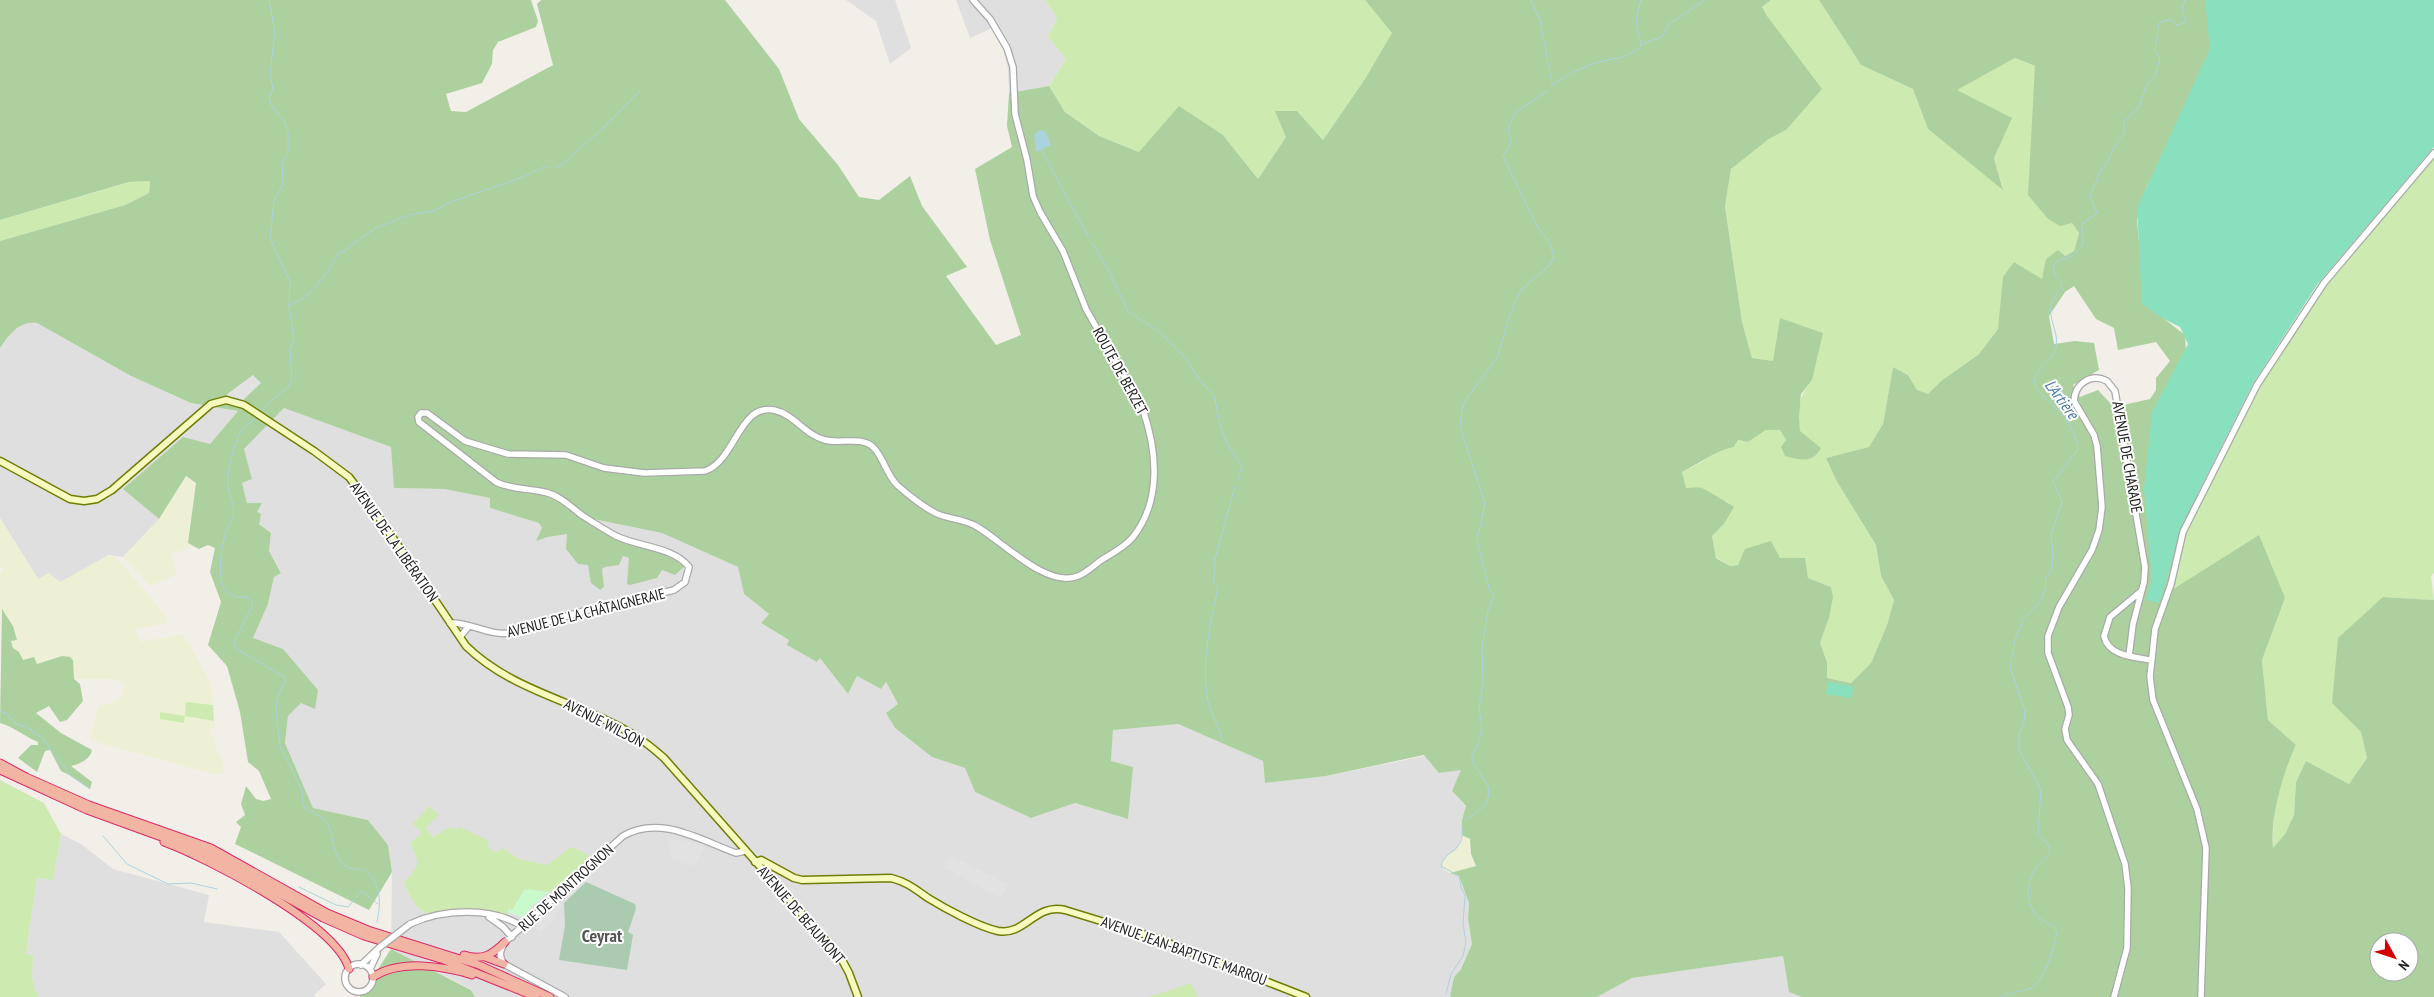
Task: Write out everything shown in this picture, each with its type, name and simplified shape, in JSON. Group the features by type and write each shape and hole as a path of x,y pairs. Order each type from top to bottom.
{"highway":[{"path":"0,763 34,781 89,805 211,848 327,913 368,930 479,965 550,997"},
{"path":"0,770 55,797 208,854 323,918 356,932 444,960 536,997"},
{"path":"118,821 195,854 243,879 321,932 344,956 349,969"},
{"path":"486,957 505,942"},
{"path":"420,945 436,947 471,958 486,957 504,964"},
{"path":"373,977 381,972 416,966 444,968 494,979"}],"main road":[{"name":"AVENUE DE LA LIBÉRATION","path":"0,461 70,499 91,501 112,490 211,404 226,400 244,405 333,464 355,484 455,630"},
{"name":"AVENUE WILSON","path":"455,630 480,659 505,676 607,721 642,740 675,769 755,862"},
{"name":"AVENUE JEAN-BAPTISTE MARROU","path":"755,862 761,860 789,876 802,880 891,878 902,880 942,906 997,930 1016,929 1044,911 1055,908 1065,910 1152,937 1306,997"},
{"name":"AVENUE DE BEAUMONT","path":"755,862 841,958 849,972 858,997"}],"street":[{"name":"ROUTE DE BERZET","path":"674,590 685,582 689,573 689,567 682,558 618,537 583,516 558,497 548,493 505,486 496,482 424,427 419,422 418,417 422,413 427,413 465,441 487,450 524,456 566,455 604,468 644,473 705,471 712,468 723,459 749,416 759,410 772,410 786,414 814,436 826,440 866,442 874,447 890,477 897,485 928,509 939,515 974,525 1035,568 1053,576 1064,578 1078,576 1132,539 1144,517 1155,480 1148,425 1143,410 1086,309 1063,252 1033,196 1027,160 1015,114 1013,67 1007,48 990,18 973,0"},
{"path":"2201,997 2206,862 2204,834 2197,809 2156,710 2150,683 2155,629 2171,584 2183,532 2257,385 2324,283 2434,154"},
{"name":"AVENUE DE CHARADE","path":"2114,997 2127,948 2128,888 2125,864 2098,784 2067,740 2065,729 2069,715 2068,707 2048,653 2047,643 2059,606 2092,550 2099,530 2102,507 2097,446 2094,435 2074,401 2077,388 2088,379 2104,379 2110,383 2115,391 2140,532 2145,575 2133,624 2128,656"},
{"path":"2143,588 2110,617 2104,631 2107,646 2128,656 2151,660"},
{"name":"AVENUE DE LA CHÂTAIGNERAIE","path":"450,623 500,634 509,633 584,611 674,590"},
{"path":"460,637 469,626"},
{"name":"RUE DE MONTROGNON","path":"505,942 626,834 657,828 706,840 736,853 745,851"},
{"path":"361,965 370,970 373,977 369,988 363,992 356,992 347,984 346,976 349,969 361,965 380,947 410,924 431,916 455,911 479,913 502,918 523,927"},
{"path":"479,913 492,918 512,936"},
{"path":"505,942 499,954 504,964 565,997"},
{"path":"370,970 380,947"}],"shaded area":[{"path":"846,0 895,0 911,48 890,64 876,21"},
{"path":"956,0 1045,0 1057,18 1048,37 1066,59 1049,86 1009,93 1008,69 1004,51 992,28 970,38"},
{"path":"26,322 37,323 131,376 191,403 238,411 210,444 124,489 159,519 123,557 109,555 60,583 38,579 0,518 0,348 12,332"},
{"path":"253,375 261,383 243,400 226,395"},
{"path":"284,408 391,447 395,488 444,489 662,533 738,567 744,594 769,614 761,623 789,640 818,662 820,657 848,694 857,676 881,689 886,682 898,704 895,728 932,757 965,768 975,792 1031,818 1075,803 1128,819 1111,761 1113,729 1148,725 1178,724 1263,761 1265,783 1326,776 1425,756 1440,773 1462,769 1452,791 1466,807 1462,820 1462,835 1457,850 1445,857 1448,871 1459,876 1469,903 1468,918 1472,944 1461,969 1454,977 1450,997 475,997 471,989 391,949 392,872 388,845 368,820 313,808 285,743 288,716 301,703 283,649 253,638 268,604 274,577 281,572 269,551 271,533 259,524 257,512 247,503 242,483 252,479 244,449"},
{"path":"61,834 81,844 113,869 209,895 204,922 279,932 326,984 314,995 316,997 39,997 33,988 34,955 26,954 37,877 53,879"},
{"path":"667,837 706,846 694,866 672,860"},
{"path":"951,856 1008,884 1001,898 944,868"},
{"path":"558,900 564,906 555,914 557,917 541,932 535,928 539,924 536,921"},
{"path":"1783,956 1789,991 1802,997 1597,997 1632,978"}],"green space":[{"path":"0,0 531,0 538,21 536,27 498,42 493,50 492,64 482,83 446,94 451,111 466,112 553,65 537,4 541,0 725,0 779,69 799,119 838,165 859,197 879,200 910,176 922,206 967,267 946,276 996,345 1021,335 990,240 975,169 1012,147 1007,126 1009,93 1049,86 1065,112 1099,136 1139,152 1179,106 1223,135 1258,179 1286,137 1275,111 1297,111 1323,140 1365,79 1392,33 1365,0 1771,0 1762,7 1767,16 1822,89 1786,130 1769,139 1731,169 1725,206 1742,322 1752,358 1773,361 1780,318 1823,333 1812,380 1801,394 1799,417 1800,431 1821,448 1810,459 1805,460 1785,456 1781,447 1786,440 1780,430 1766,430 1748,442 1738,440 1734,447 1714,454 1682,472 1686,488 1702,488 1734,507 1724,524 1712,536 1716,558 1730,566 1738,565 1745,549 1771,541 1780,558 1805,558 1808,578 1831,587 1833,597 1829,618 1820,643 1827,662 1827,678 1851,683 1871,663 1887,625 1894,600 1881,576 1876,545 1836,480 1826,458 1869,447 1883,424 1893,367 1908,375 1917,390 1928,394 1941,381 1979,354 1998,329 2003,277 2014,262 2042,279 2046,259 2058,250 2065,256 2074,251 2079,233 2072,223 2060,226 2048,219 2028,195 2035,66 2015,58 1957,90 2012,118 1994,158 2003,190 1928,129 1913,89 1861,65 1819,0 2248,0 2146,188 2137,220 2144,299 2163,318 2185,335 2186,353 2153,478 2200,494 2178,541 2167,593 2259,535 2285,598 2262,660 2268,720 2296,745 2286,768 2278,795 2273,848 2285,834 2294,815 2296,782 2306,761 2349,784 2367,758 2361,732 2332,703 2338,638 2383,597 2434,600 2434,997 1802,997 1789,992 1783,956 1632,978 1597,997 1450,997 1454,977 1461,969 1472,944 1468,919 1469,903 1459,876 1450,873 1476,866 1471,854 1470,839 1462,835 1462,820 1466,806 1452,791 1461,770 1439,773 1424,755 1326,776 1265,783 1263,761 1178,724 1113,730 1111,761 1133,767 1128,819 1075,803 1031,818 975,792 965,768 932,757 895,728 886,713 898,704 886,682 881,689 857,676 848,694 820,658 817,662 787,645 789,640 761,623 769,614 744,594 738,567 662,533 588,518 618,537 671,553 687,564 675,575 662,570 657,578 630,585 627,584 629,558 623,556 619,565 602,569 604,587 600,590 591,583 588,565 578,564 566,549 567,534 536,541 542,528 539,523 490,508 490,498 444,489 394,488 391,447 284,408 244,449 252,479 242,483 247,503 262,503 257,512 261,514 259,524 271,533 269,551 281,573 274,577 268,604 253,638 283,649 318,690 315,709 301,703 288,716 285,743 313,808 368,820 388,845 392,872 369,910 235,844 241,827 236,822 245,815 241,804 246,786 256,799 263,801 271,799 259,771 248,762 240,712 227,666 208,645 221,602 210,572 215,548 208,545 199,549 188,543 196,483 186,476 159,519 123,489 183,437 210,444 238,411 191,403 131,376 37,323 20,326 11,333 0,348 0,241 125,205 149,193 150,181 129,182 0,220","holes":["2074,286 2096,319 2114,328 2118,350 2156,342 2170,361 2156,378 2156,390 2150,399 2114,407 2098,390 2080,397 2073,385 2099,370 2094,343 2075,341 2054,344 2049,316 2065,292"]},
{"path":"1045,0 1365,0 1393,33 1365,79 1323,140 1297,111 1286,137 1258,179 1223,135 1139,152 1099,136 1065,112 1049,86 1066,59 1048,37 1057,18"},
{"path":"1771,0 1819,0 1861,65 1913,89 1928,129 2003,189 1994,158 2011,119 1956,90 2015,58 2035,66 2072,223 2079,233 2074,251 2065,256 2042,280 2014,262 1998,329 1979,354 1941,381 1928,395 1917,390 1908,375 1893,367 1883,424 1869,448 1826,458 1836,480 1876,545 1881,576 1894,600 1887,625 1871,663 1851,683 1827,678 1827,662 1820,643 1829,618 1831,587 1808,578 1804,558 1780,558 1730,566 1716,557 1712,536 1724,524 1730,503 1716,497 1703,488 1685,488 1682,472 1720,451 1734,447 1738,440 1748,442 1766,430 1780,430 1786,440 1800,431 1800,403 1804,391 1812,379 1773,361 1752,358 1742,322 1725,205 1731,169 1769,139 1786,130 1767,16 1762,7"},
{"path":"2205,0 2434,0 2434,147 2317,285 2254,382 2185,519 2160,603 2146,600 2152,579 2144,489 2152,412 2188,344 2180,327 2162,318 2142,304 2137,208 2210,49"},
{"path":"2434,153 2434,573 2431,576 2434,600 2383,597 2332,702 2361,732 2367,758 2349,784 2306,761 2296,782 2294,815 2285,834 2273,848 2278,795 2290,757 2296,745 2268,720 2262,660 2285,598 2167,594 2182,535 2250,399 2315,295"},
{"path":"150,181 149,193 125,205 0,241 0,220 130,182"},
{"path":"186,475 196,483 188,543 194,546 171,554 177,575 150,586 123,557 159,519"},
{"path":"0,518 38,579 49,573 60,582 109,555 113,555 139,583 168,619 165,624 135,629 141,642 182,634 207,676 212,690 213,705 186,702 185,716 214,721 214,728 210,728 211,735 214,736 217,753 220,753 225,772 216,775 89,740 99,706 117,701 122,696 124,684 114,679 74,679 73,660 62,656 37,664 23,660 19,652 13,648 11,641 13,626 0,610 0,574 3,571 2,566 0,566"},
{"path":"2,609 13,626 17,640 11,641 13,648 19,652 23,660 34,657 37,664 62,656 70,657 73,660 74,679 80,684 83,701 67,720 60,722 49,706 36,713 61,733 92,750 87,759 71,766 92,782 90,789 61,771 50,750 45,751 37,772 18,758 31,745 38,745 38,742 0,723"},
{"path":"1828,682 1853,686 1851,698 1826,694"},
{"path":"186,702 213,705 214,721 185,716"},
{"path":"160,712 185,716 184,723 160,719"},
{"path":"0,780 44,803 61,834 53,880 37,878 26,954 34,955 33,982 39,997 0,997"},
{"path":"429,806 439,815 425,828 433,837 451,827 456,830 460,827 489,841 488,847 496,853 502,848 519,859 547,865 571,847 589,855 584,861 588,865 557,892 525,889 512,910 509,909 506,918 465,909 424,912 414,903 404,882 416,868 417,864 416,856 410,843 422,833 413,824"},
{"path":"1462,835 1470,839 1470,852 1476,866 1450,873 1443,869 1442,862 1458,848"},
{"path":"586,882 635,904 636,909 628,932 633,935 627,970 559,960 565,926 564,903"},
{"path":"525,889 549,892 532,906 525,918 508,912 509,909 512,910"},
{"path":"391,949 471,990 475,997 360,997"},
{"path":"1191,983 1198,997 1149,997"}],"water":[{"path":"1040,130 1045,131 1051,145 1036,152 1034,135"}],"waterway":[{"path":"262,412 270,402 288,387 292,380 290,350 294,340 289,305 290,282 270,238 274,201 283,184 282,163 288,153 288,131 284,121 271,105 269,97 273,89 270,74 275,32 269,0"},
{"path":"1531,0 1540,21 1552,83"},
{"path":"1641,0 1636,21 1641,45"},
{"path":"1551,86 1573,72 1598,62 1623,57 1637,50 1644,43 1662,37 1669,24 1705,0"},
{"name":"L'Artière","path":"2002,997 2029,989 2035,985 2044,972 2057,932 2052,926 2036,915 2030,903 2028,891 2033,872 2050,852 2049,846 2038,834 2041,790 2019,750 2019,734 2024,723 2025,710 2010,668 2015,640 2023,619 2040,602 2045,590 2046,578 2052,569 2051,534 2062,502 2053,482 2078,449 2073,433 2065,418 2040,393 2035,381 2038,371 2051,358 2056,348 2057,342 2051,318 2051,306 2055,296 2062,287 2061,282 2054,273 2054,268 2056,262 2079,251 2082,246 2083,234 2081,225 2097,213 2090,196 2100,172 2124,133 2124,122 2140,105 2146,86 2156,74 2160,58 2155,50 2159,23 2171,19 2177,25 2184,23 2185,19 2182,8 2185,0"},
{"path":"555,167 560,166 601,130 640,91"},
{"path":"1465,821 1486,805 1489,794 1488,786 1472,761 1472,756 1479,741 1482,728 1479,708 1483,684 1482,646 1488,610 1494,595 1489,588 1477,540 1485,504 1460,426 1465,401 1497,358 1510,315 1521,290 1550,265 1554,257 1550,243 1536,224 1503,156 1510,146 1511,141 1508,130 1514,114 1547,91"},
{"path":"1041,149 1089,238"},
{"path":"289,305 303,298 318,284 338,253 346,251 351,245 376,228 409,215 434,211 448,203 523,177 544,167 550,167"},
{"path":"1092,243 1108,269 1128,311 1162,334 1187,360 1201,382 1214,395 1221,428 1228,445 1242,466 1238,480"},
{"path":"258,417 246,426 240,434 231,457 228,474 228,488 234,514 223,544 220,566 221,576 223,585 228,593 236,597 247,597 252,601 252,606 234,642 237,649 286,678 277,699 276,711 280,746 302,790 305,808 326,820 336,854 340,861 345,866 364,870 374,881 379,894 377,922"},
{"path":"1222,741 1208,701 1205,673 1209,630 1218,587 1214,583 1215,559 1235,486"},
{"path":"0,711 7,714 15,723 26,727 42,738 71,776 90,789"},
{"path":"1446,994 1451,974 1463,956 1466,942 1463,924 1465,895 1459,876 1441,866 1443,860 1461,842 1462,826"},
{"path":"103,836 127,864 168,884 191,883 217,889"},
{"path":"299,887 336,905 348,907 362,891 378,904"}],"district":[{"name":"Ceyrat","path":"602,936"}]}
